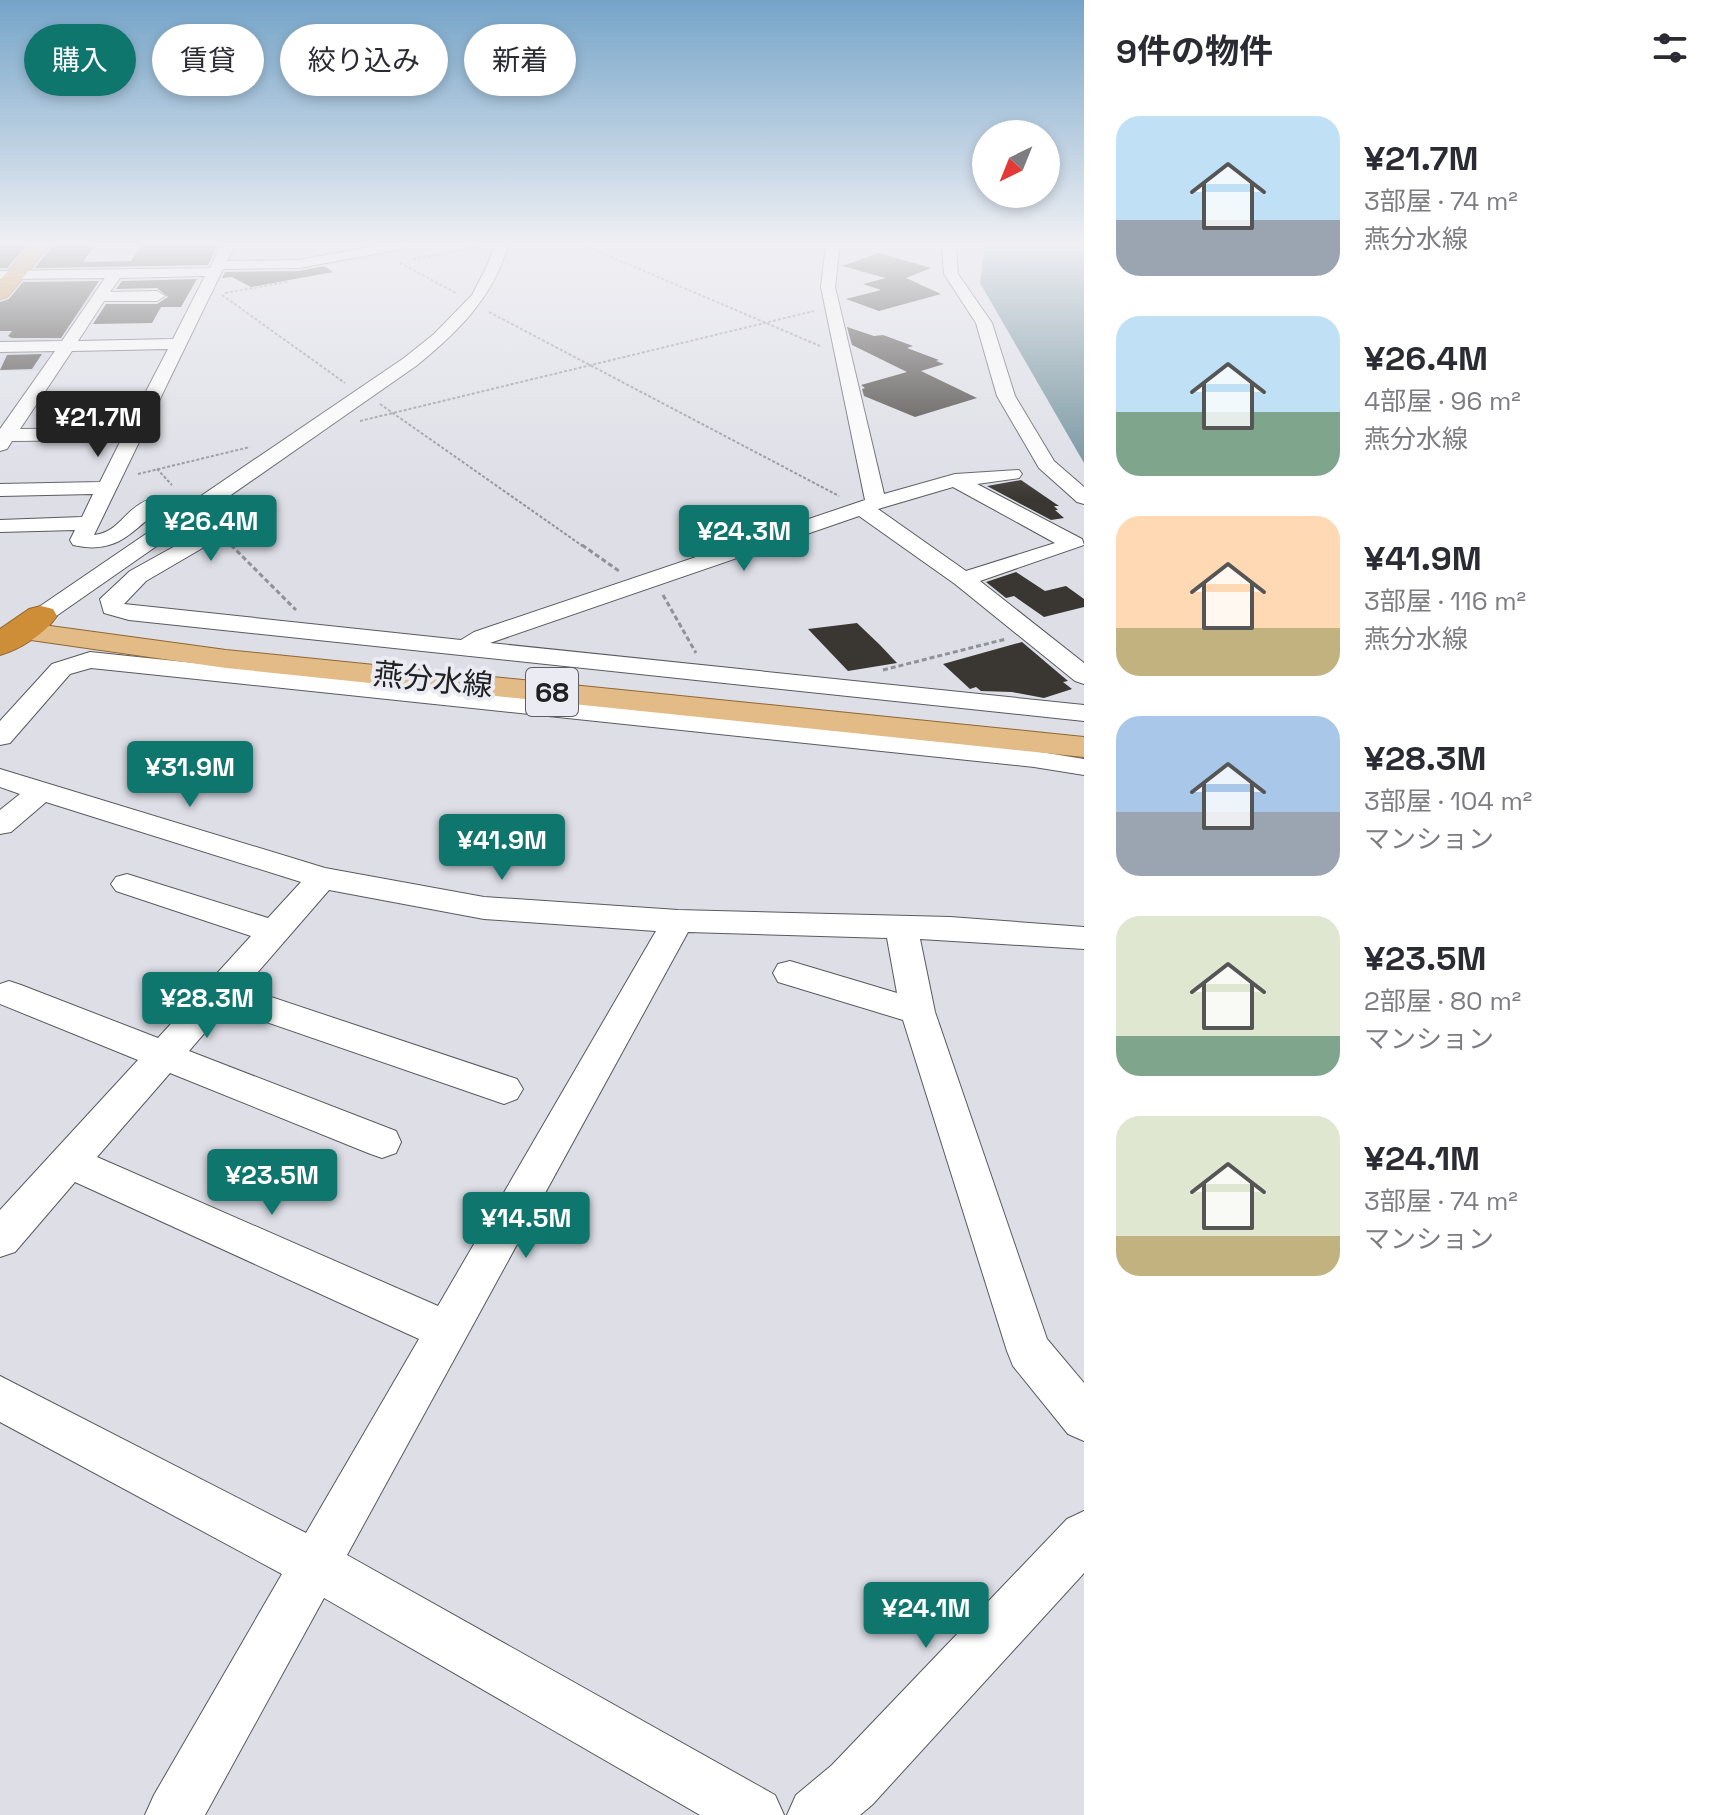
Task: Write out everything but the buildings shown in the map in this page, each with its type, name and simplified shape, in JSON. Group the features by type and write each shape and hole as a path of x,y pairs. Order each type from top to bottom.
{"main road":[{"name":"燕分水線","path":"12,624 231,642 1084,730"},
{"name":"燕分水線","path":"12,624 242,660 1084,747"}],"street":[{"path":"2,438 79,330"},
{"path":"186,330 81,540 99,543 134,524 147,508 174,502 198,507"},
{"path":"12,624 167,529 410,362 451,330"},
{"path":"837,330 869,505 1084,676"},
{"path":"986,330 1006,396 1046,464 1084,498"},
{"path":"0,347 179,344"},
{"path":"2,438 134,434"},
{"path":"466,648 483,637 869,505 955,480 1012,474"},
{"path":"955,480 1074,544 963,579"},
{"path":"0,490 109,484"},
{"path":"0,526 89,523"},
{"path":"167,529 194,535 198,541 193,548 169,556 142,573 112,599 112,608 129,613 320,634 1084,713"},
{"path":"0,737 61,669 90,660 1034,759 1084,767"},
{"path":"0,778 322,878 484,908 678,921 901,926 1084,938"},
{"path":"0,825 42,790"},
{"path":"0,1239 322,878"},
{"path":"127,884 274,932"},
{"path":"174,1815 678,921"},
{"path":"901,926 918,1012 1029,1351 1084,1418"},
{"path":"790,973 918,1012"},
{"path":"220,993 504,1089"},
{"path":"9,994 382,1142"},
{"path":"69,1162 448,1331"},
{"path":"0,1398 317,1566 755,1815"},
{"path":"816,1815 852,1785 1084,1536"}],"path":[{"path":"270,330 348,385"},
{"path":"526,330 869,505"},
{"path":"352,422 738,330"},
{"path":"781,330 812,344 842,351"},
{"path":"375,400 639,584 658,586 708,673"},
{"path":"109,484 260,444"},
{"path":"219,533 320,634"},
{"path":"833,686 833,679 904,666 1031,632"}],"shaded area":[{"path":"0,330 72,330 42,371 0,371"}],"water":[{"path":"1007,330 1084,330 1084,463"}]}
